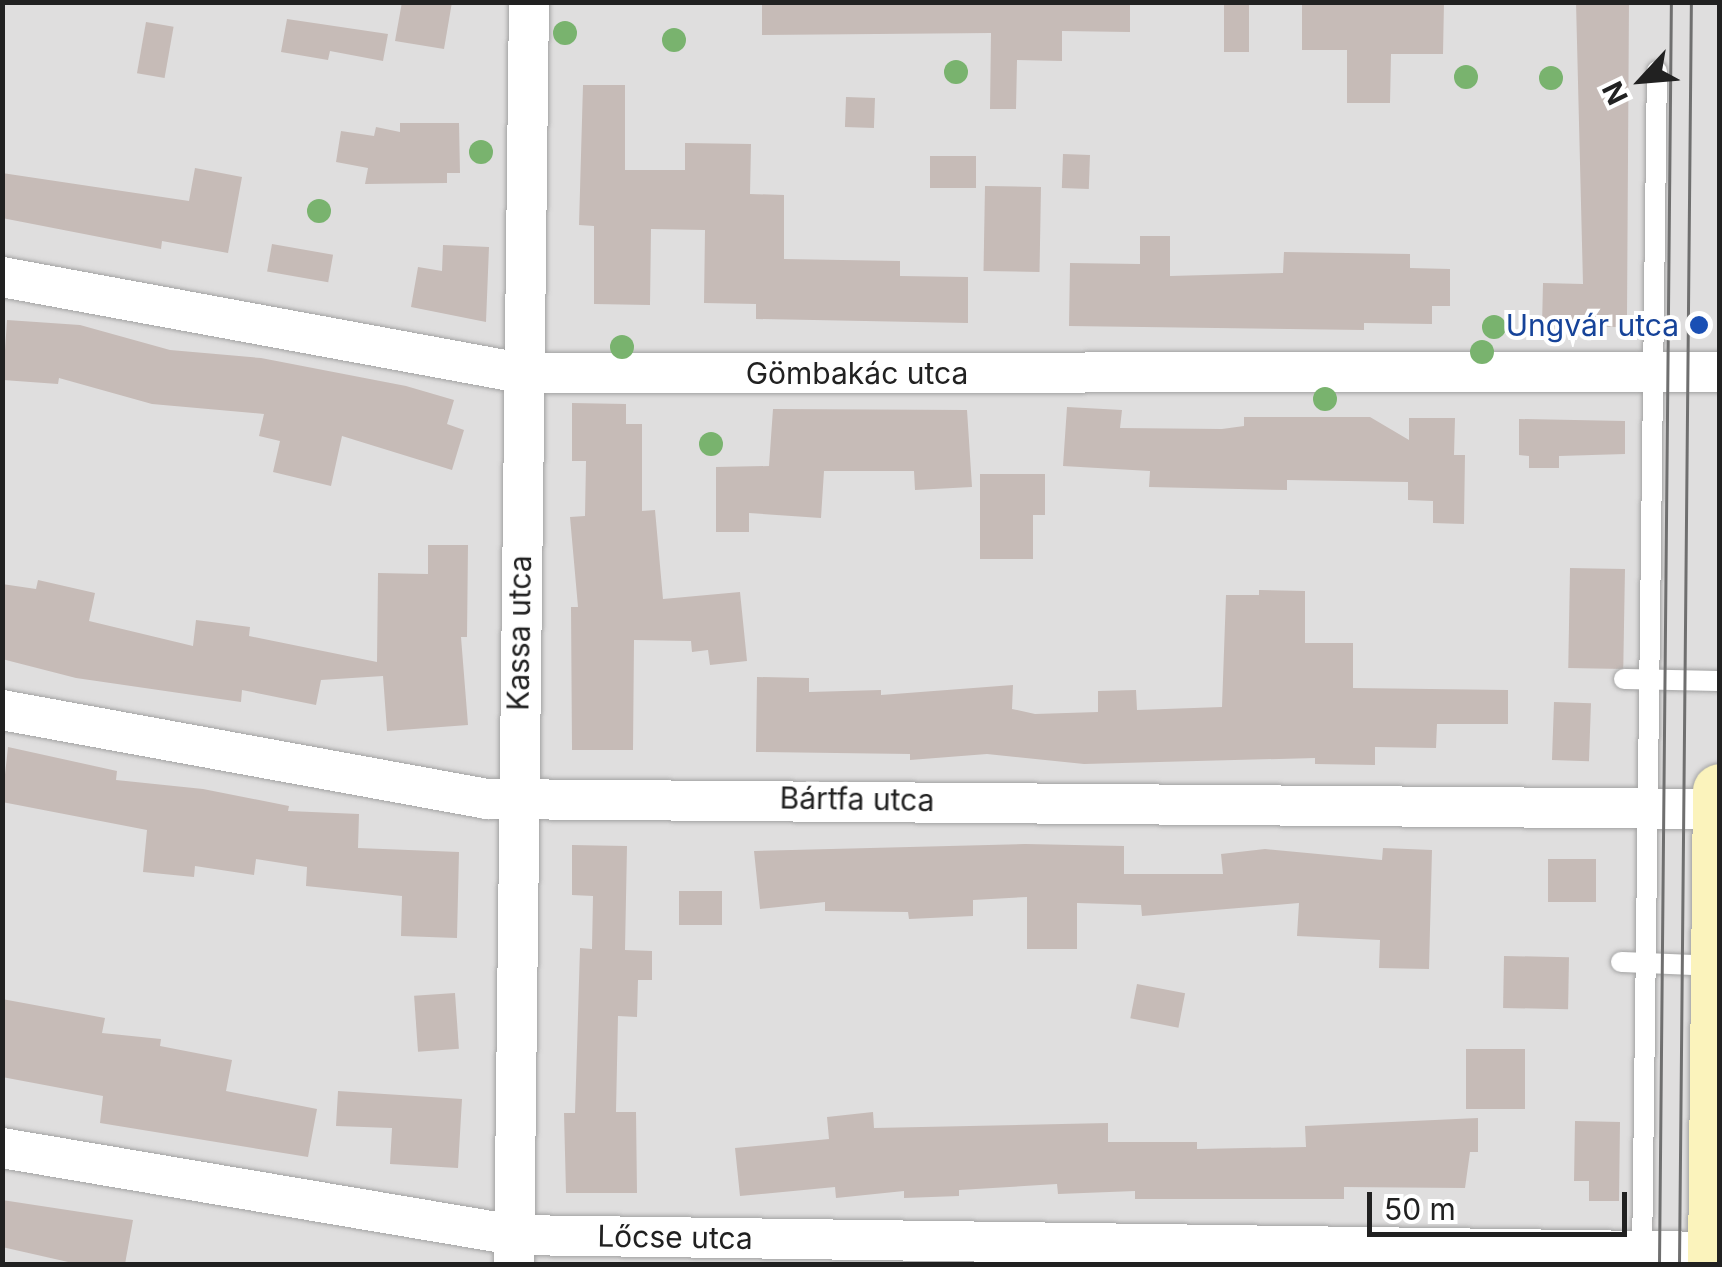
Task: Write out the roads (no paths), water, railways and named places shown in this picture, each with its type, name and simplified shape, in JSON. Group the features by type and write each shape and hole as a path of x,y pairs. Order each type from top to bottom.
{"main road":[{"path":"1715,1258 1720,792"}],"street":[{"name":"Kassa utca","path":"514,1250 521,372 530,2"},
{"name":"Gömbakác utca","path":"2,277 521,372 1720,372"},
{"name":"Bártfa utca","path":"2,710 470,796 1719,810"},
{"name":"Lőcse utca","path":"2,1148 514,1250 1715,1258"}],"lane":[{"path":"1642,1258 1657,71"},
{"path":"1624,679 1720,681"},
{"path":"1621,962 1718,966"}],"tram line":[{"path":"1659,1264 1671,2"},
{"path":"1679,1264 1691,2"}],"place":[{"name":"Ungvár utca","path":"1699,325"}]}
